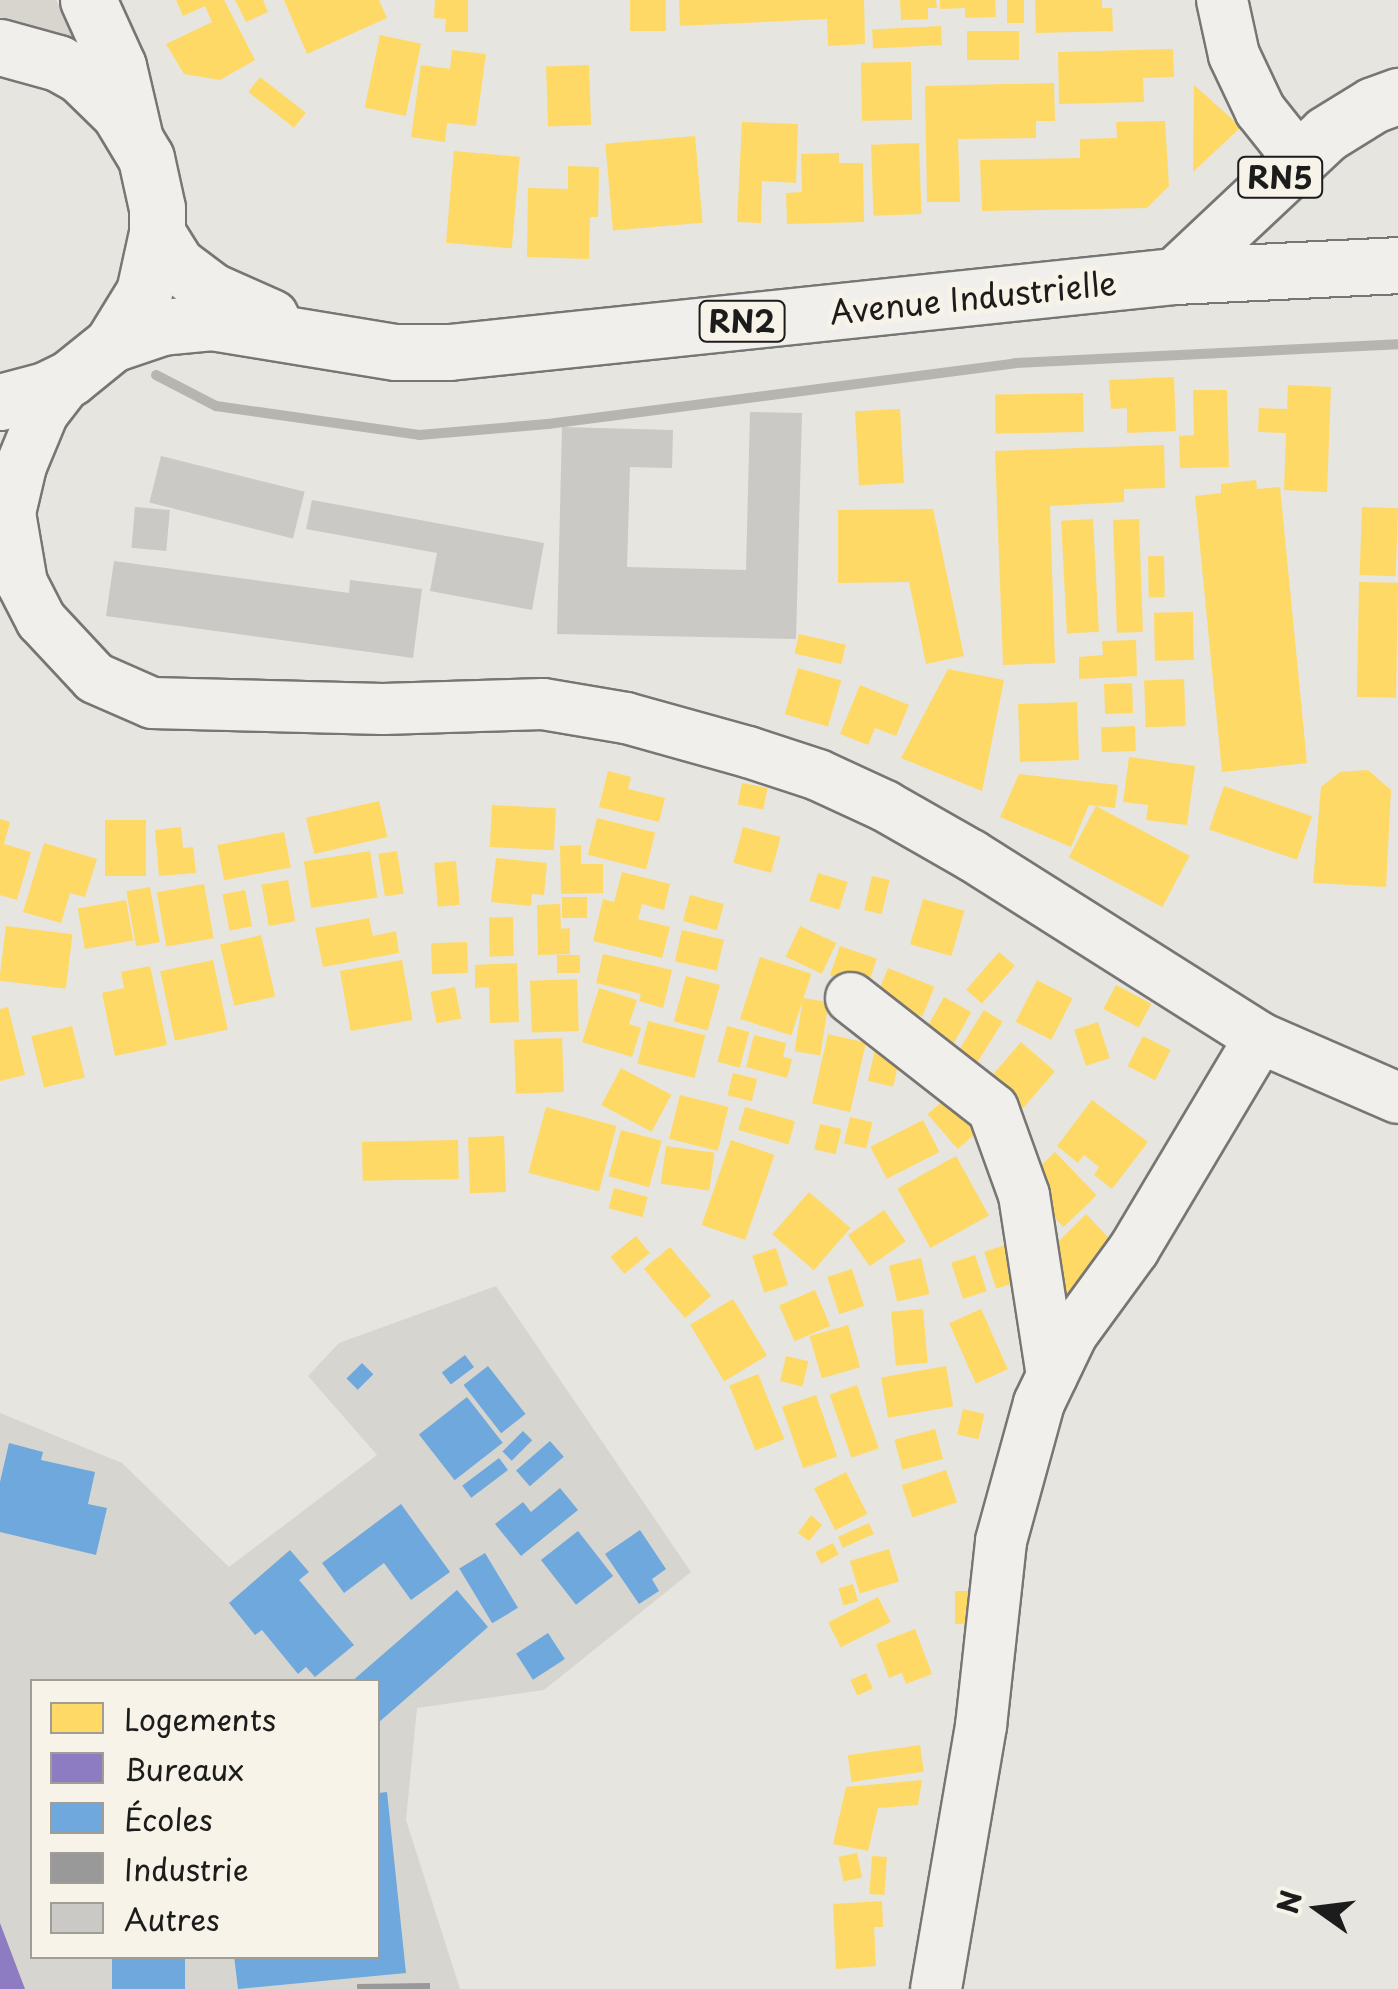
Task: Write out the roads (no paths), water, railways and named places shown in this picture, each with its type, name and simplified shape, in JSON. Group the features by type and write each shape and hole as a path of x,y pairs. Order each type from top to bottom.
{"main road":[{"path":"0,402 45,390 70,378 112,344 144,292 158,233 153,182 134,136 118,66 88,0"},
{"path":"0,47 33,53 80,76 102,93 134,136"},
{"name":"RN5","path":"1175,276 1326,134 1372,105 1398,96"},
{"name":"Avenue Industrielle","path":"158,233 176,264 212,291 310,335"},
{"name":"Avenue Industrielle","path":"112,344 162,327 212,322 396,352 449,352 1175,276 1398,265"}],"street":[{"path":"1222,0 1234,54 1260,110 1299,159"},
{"path":"70,378 44,413 5,499 22,583 41,620 94,678 152,703 383,708 544,704 626,718 748,752 818,775 884,806 971,854 1260,1038 1398,1098"},
{"path":"851,998 993,1109 1024,1195 1052,1376"},
{"path":"936,1989 981,1726 1000,1541 1016,1472 1072,1334 1134,1249 1260,1038"}],"waterway":[{"path":"156,375 216,406 419,435 548,424 1015,363 1398,344"}]}
